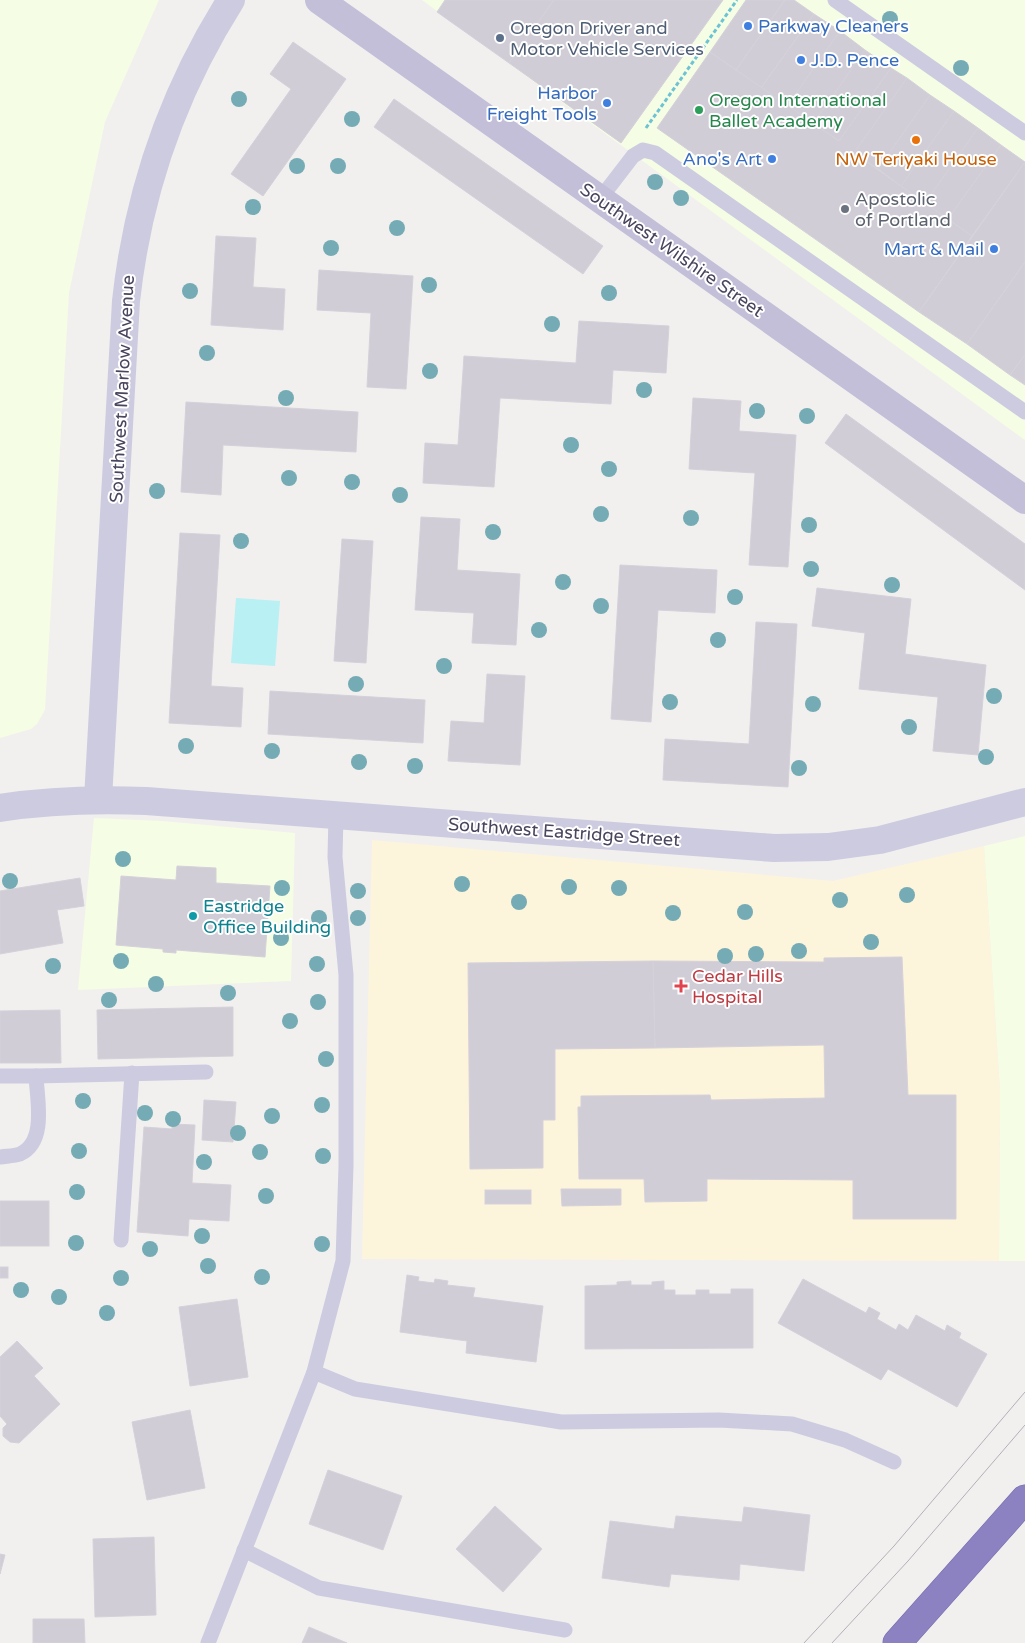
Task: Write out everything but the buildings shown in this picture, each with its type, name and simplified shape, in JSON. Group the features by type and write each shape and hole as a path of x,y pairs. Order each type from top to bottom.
{"highway":[{"path":"897,1643 1025,1499"}],"street":[{"name":"Southwest Marlow Avenue","path":"98,799 126,302 131,259 151,170 178,96 231,0"},
{"name":"Southwest Wilshire Street","path":"319,0 1025,500"},
{"name":"Southwest Eastridge Street","path":"0,808 48,801 98,799 774,848 828,847 880,840 1025,802"}],"lane":[{"path":"834,0 1025,133"},
{"path":"600,199 632,156 642,150 656,153 1025,412"},
{"path":"208,1643 314,1372 343,1261 346,1166 346,975 335,857 336,815"},
{"path":"0,1076 206,1072"},
{"path":"121,1240 132,1073"},
{"path":"0,1157 19,1154 28,1148 35,1136 38,1125 36,1076"},
{"path":"314,1372 355,1389 561,1422 719,1420 792,1424 845,1440 894,1462"},
{"path":"244,1550 319,1588 565,1630"}],"path":[{"path":"642,150 642,134 737,0"}],"shaded area":[{"path":"0,0 159,0 105,122 69,293 45,710 37,724 31,729 0,738"},
{"path":"422,0 1025,0 1025,440"},
{"path":"236,598 280,601 275,666 231,663"},
{"path":"94,818 162,821 295,833 291,981 78,990"},
{"path":"1025,836 1025,1261 999,1261 1000,1091 984,846"},
{"name":"Cedar Hills Hospital","path":"372,840 833,881 984,846 1000,1091 999,1261 362,1259"}],"tram line":[{"path":"804,1643 894,1546 1025,1392"},
{"path":"832,1643 908,1561 1025,1425"}],"place":[{"name":"Parkway Cleaners","path":"748,26"},
{"name":"Oregon Driver and Motor Vehicle Services","path":"500,38"},
{"name":"J.D. Pence","path":"801,60"},
{"name":"Harbor Freight Tools","path":"607,103"},
{"name":"Oregon International Ballet Academy","path":"699,110"},
{"name":"NW Teriyaki House","path":"916,140"},
{"name":"Ano's Art","path":"772,159"},
{"name":"Apostolic of Portland","path":"845,209"},
{"name":"Mart & Mail","path":"994,249"},
{"name":"Eastridge Office Building","path":"193,916"},
{"name":"Cedar Hills Hospital","path":"681,986"}]}
